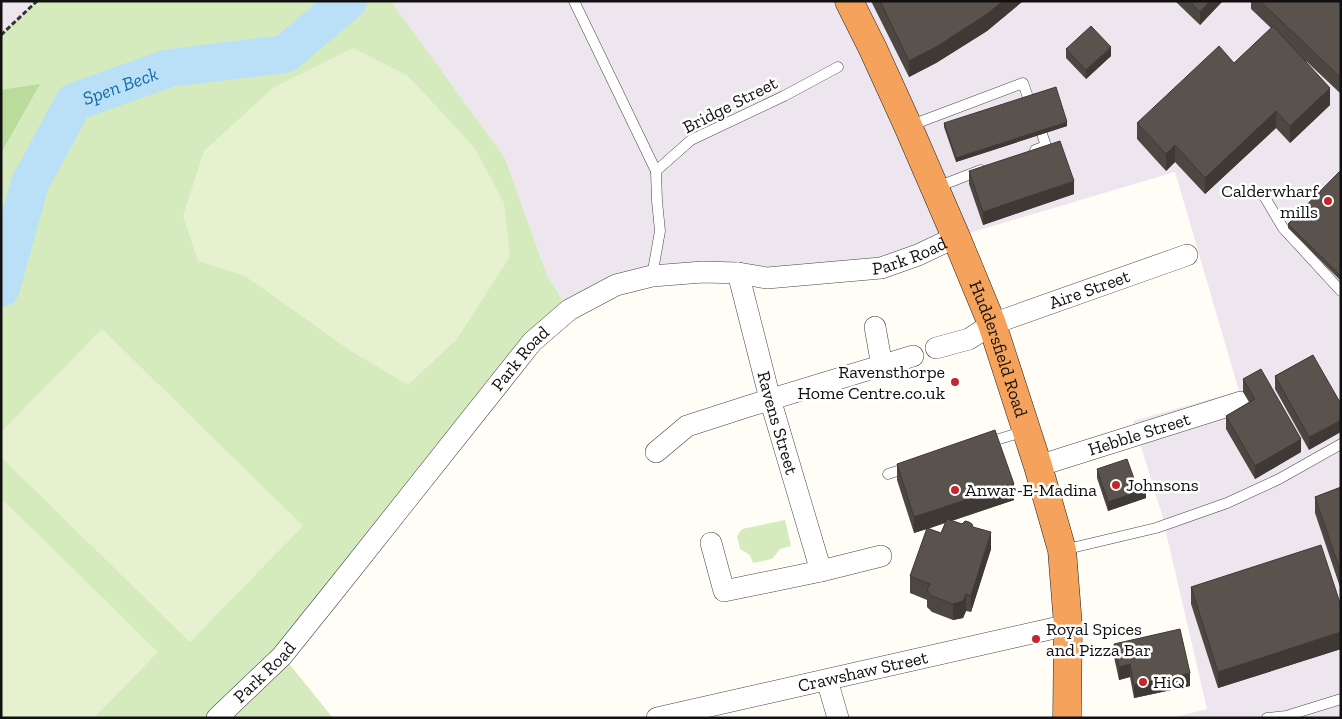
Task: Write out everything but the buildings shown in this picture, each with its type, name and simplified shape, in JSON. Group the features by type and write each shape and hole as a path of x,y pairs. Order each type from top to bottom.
{"highway":[{"name":"Huddersfield Road","path":"849,1 873,48 908,126 992,324 1038,466 1062,550 1068,625 1067,718"}],"street":[{"name":"Park Road","path":"217,718 282,656 532,342 569,310 616,285 652,276 703,272 738,273 767,278 881,268 918,255 956,237"},
{"name":"Aire Street","path":"936,348 969,339 992,324 1187,255"},
{"name":"Ravens Street","path":"738,273 770,400 821,571"},
{"path":"875,327 882,366"},
{"path":"656,452 687,426 913,356"},
{"name":"Hebble Street","path":"1038,466 1241,402"},
{"path":"711,543 724,591 821,571 881,556"},
{"name":"Crawshaw Street","path":"657,718 1068,625"},
{"path":"827,680 838,718"}],"lane":[{"path":"574,1 656,171 660,231 652,276"},
{"name":"Bridge Street","path":"656,171 691,140 784,96 838,67"},
{"path":"908,126 1023,83 1029,100"},
{"path":"1027,152 1046,146 1042,134"},
{"path":"935,188 990,166"},
{"path":"1264,196 1282,228 1341,290"},
{"path":"976,446 1026,430"},
{"path":"1062,550 1156,528 1227,503 1280,479 1341,444"},
{"path":"888,474 923,463"},
{"path":"1267,718 1286,717 1341,699"}],"path":[{"path":"1,35 37,1"}],"shaded area":[{"path":"1,1 37,1 1,35"},
{"path":"391,1 1341,1 1341,718 1171,718 1207,709 1161,511 1133,421 1239,391 1175,172 956,237 881,268 652,276 569,310 547,275 505,158"}],"green space":[{"path":"37,1 391,1 505,158 547,275 569,310 282,655 333,718 1,718 1,35"},
{"path":"353,48 408,76 474,147 504,203 510,256 457,339 408,385 351,351 245,276 198,261 183,216 204,151 274,87"},
{"path":"40,84 1,153 1,90"},
{"path":"102,329 303,526 190,642 1,457 1,432"},
{"path":"1,498 158,652 94,718 1,718"},
{"path":"785,520 791,546 780,549 772,559 753,563 750,555 740,549 737,536 742,529"}],"waterway":[{"name":"Spen Beck","path":"1,288 30,183 74,102 169,68 285,54 348,1"}],"place":[{"name":"Calderwharf mills","path":"1328,201"},
{"name":"Ravensthorpe Home Centre.co.uk","path":"955,382"},
{"name":"Johnsons","path":"1116,485"},
{"name":"Anwar-E-Madina","path":"955,490"},
{"name":"Royal Spices and Pizza Bar","path":"1036,639"},
{"name":"HiQ","path":"1143,682"}]}
